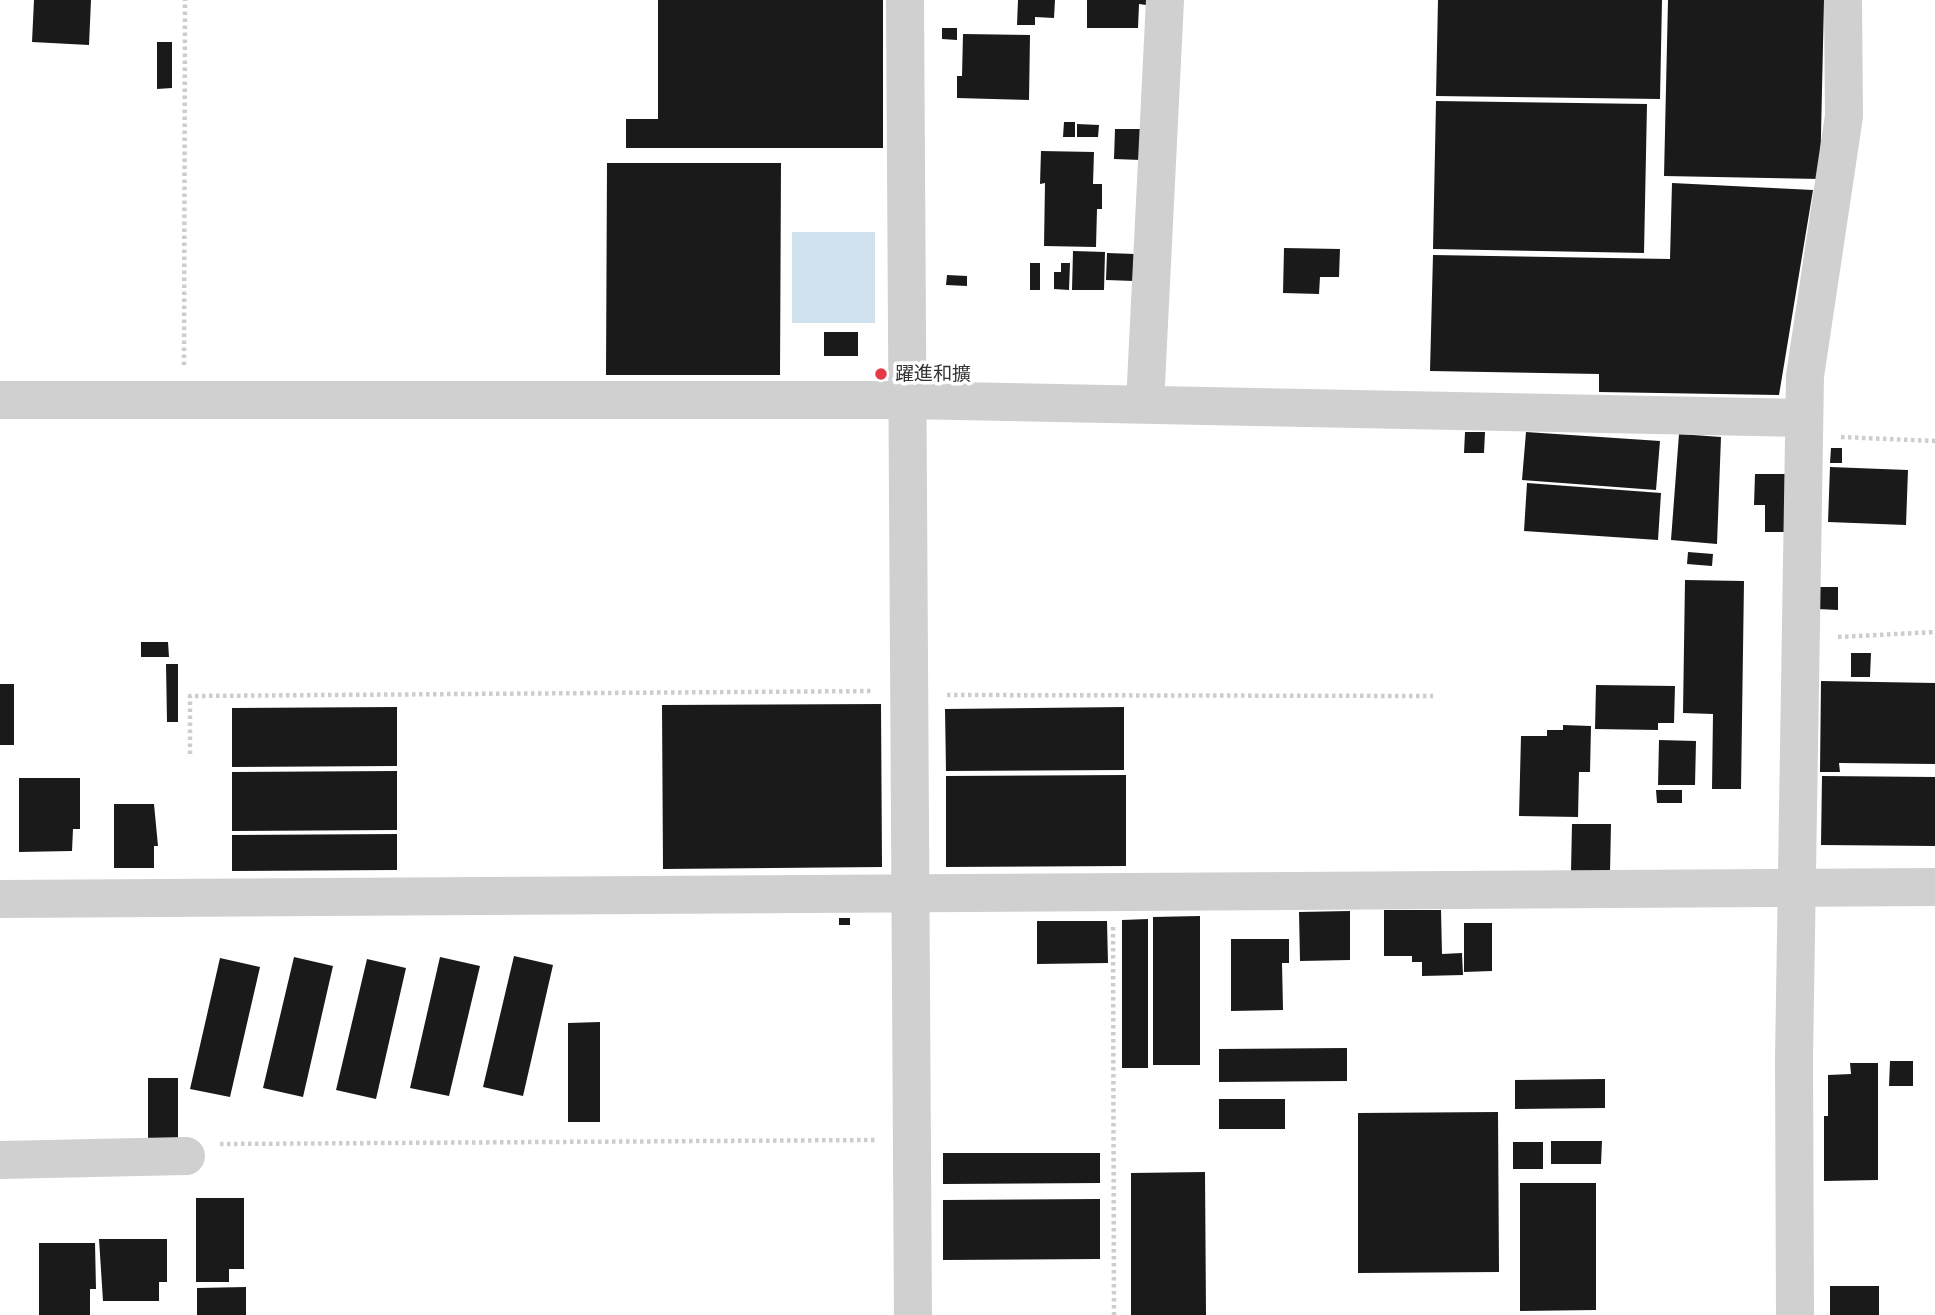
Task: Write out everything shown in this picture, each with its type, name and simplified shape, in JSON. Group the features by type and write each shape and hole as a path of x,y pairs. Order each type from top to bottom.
{"street":[{"path":"905,0 912,1315"},
{"path":"1145,404 1165,0"},
{"path":"1795,1315 1797,887 1805,376 1844,116 1843,0"},
{"path":"0,400 907,400 1145,404 1804,427"},
{"path":"0,899 1935,887"},
{"path":"0,1160 186,1156"}],"path":[{"path":"184,401 185,0"},
{"path":"1804,427 1935,441"},
{"path":"1801,638 1935,632"},
{"path":"190,754 190,696 909,693 1433,696"},
{"path":"1113,892 1114,1315"},
{"path":"186,1156 220,1144 912,1139"}],"water":[{"path":"792,232 875,232 875,323 792,323"}],"building":[{"path":"34,0 91,0 89,45 32,42"},
{"path":"658,0 883,0 883,148 626,148 626,119 658,119"},
{"path":"1018,0 1055,0 1054,18 1035,17 1035,25 1017,25"},
{"path":"1087,0 1146,0 1146,5 1139,4 1138,28 1087,28"},
{"path":"1438,0 1662,0 1660,99 1436,96"},
{"path":"1668,0 1824,0 1820,179 1664,176"},
{"path":"942,28 957,28 957,40 942,39"},
{"path":"963,34 1030,35 1029,100 957,98 957,76 962,76"},
{"path":"157,42 172,42 172,88 157,89"},
{"path":"1436,101 1647,104 1644,253 1433,249"},
{"path":"1064,122 1075,122 1075,137 1063,137"},
{"path":"1077,124 1099,125 1098,137 1077,137"},
{"path":"1115,129 1142,129 1141,160 1114,159"},
{"path":"1041,151 1094,152 1093,184 1102,184 1102,209 1097,209 1096,247 1044,246 1045,183 1040,184"},
{"path":"607,163 781,163 780,375 606,375"},
{"path":"1672,183 1813,190 1779,395 1599,392 1599,374 1430,371 1433,255 1670,259"},
{"path":"1284,248 1340,249 1339,277 1320,277 1319,294 1283,293"},
{"path":"1073,251 1105,252 1104,290 1072,290"},
{"path":"1107,253 1135,254 1134,281 1106,280"},
{"path":"1030,263 1040,263 1040,290 1030,290"},
{"path":"1061,263 1070,263 1069,290 1054,289 1054,272 1061,272"},
{"path":"947,275 967,276 967,286 946,285"},
{"path":"824,332 858,332 858,356 824,356"},
{"path":"1465,432 1485,432 1484,453 1464,453"},
{"path":"1526,432 1660,441 1656,490 1522,480"},
{"path":"1679,434 1721,437 1717,544 1671,540"},
{"path":"1831,448 1842,448 1842,463 1830,463"},
{"path":"1830,467 1908,470 1906,525 1828,522"},
{"path":"1755,474 1786,474 1785,532 1765,532 1765,505 1754,505"},
{"path":"1527,483 1661,493 1658,540 1524,531"},
{"path":"1688,552 1713,554 1712,566 1687,564"},
{"path":"1685,580 1744,581 1741,789 1712,789 1713,714 1683,713"},
{"path":"1818,587 1838,587 1838,610 1817,609"},
{"path":"141,642 168,642 169,657 141,657"},
{"path":"1851,653 1871,653 1870,677 1851,677"},
{"path":"166,664 178,664 178,722 167,722"},
{"path":"1821,681 1935,683 1935,764 1839,763 1840,772 1820,772"},
{"path":"0,684 14,684 14,745 0,745"},
{"path":"1596,685 1675,686 1674,723 1658,723 1658,730 1595,729"},
{"path":"881,704 882,867 663,869 662,705"},
{"path":"397,707 397,766 232,767 232,708"},
{"path":"1124,707 1124,770 946,771 945,709"},
{"path":"1563,725 1591,726 1590,772 1579,772 1578,817 1519,816 1521,736 1547,736 1547,730 1563,730"},
{"path":"1659,740 1696,741 1695,785 1658,785"},
{"path":"397,771 397,830 232,831 232,772"},
{"path":"1126,775 1126,866 946,867 946,776"},
{"path":"1822,776 1935,777 1935,846 1821,845"},
{"path":"19,778 80,778 80,829 73,829 72,851 19,852"},
{"path":"1656,790 1682,790 1682,803 1657,803"},
{"path":"114,804 154,804 158,846 154,846 154,868 114,868"},
{"path":"1572,824 1611,824 1610,873 1571,872"},
{"path":"397,834 397,870 232,871 232,835"},
{"path":"1384,910 1441,910 1442,954 1462,953 1463,975 1422,976 1422,962 1412,962 1412,956 1384,956"},
{"path":"1350,911 1350,960 1300,961 1299,912"},
{"path":"1200,916 1200,1065 1153,1065 1153,917"},
{"path":"839,918 850,918 850,925 839,925"},
{"path":"1148,919 1148,1068 1122,1068 1122,920"},
{"path":"1037,921 1107,921 1108,963 1037,964"},
{"path":"1464,923 1492,923 1492,971 1464,972"},
{"path":"1231,939 1289,939 1289,963 1282,963 1283,1010 1231,1011"},
{"path":"514,956 553,965 523,1096 483,1087"},
{"path":"294,957 333,966 303,1097 263,1088"},
{"path":"440,957 480,966 449,1096 410,1088"},
{"path":"220,958 260,967 230,1097 190,1089"},
{"path":"367,959 406,968 376,1099 336,1090"},
{"path":"600,1022 600,1122 568,1122 568,1023"},
{"path":"1347,1048 1347,1081 1219,1082 1219,1049"},
{"path":"1890,1061 1913,1061 1913,1086 1889,1086"},
{"path":"1850,1063 1878,1063 1878,1180 1824,1181 1824,1116 1828,1116 1828,1075 1851,1074"},
{"path":"148,1078 178,1078 178,1138 148,1138"},
{"path":"1605,1079 1605,1108 1515,1109 1515,1080"},
{"path":"1219,1099 1285,1099 1285,1129 1219,1129"},
{"path":"1498,1112 1499,1272 1358,1273 1358,1113"},
{"path":"1551,1141 1602,1141 1601,1164 1551,1164"},
{"path":"1513,1142 1543,1142 1543,1169 1513,1169"},
{"path":"943,1153 1100,1153 1100,1183 943,1184"},
{"path":"1205,1172 1206,1315 1131,1315 1131,1173"},
{"path":"1520,1183 1596,1183 1596,1310 1520,1311"},
{"path":"196,1198 244,1198 244,1269 229,1269 229,1282 196,1282"},
{"path":"1100,1199 1100,1259 943,1260 943,1200"},
{"path":"99,1239 167,1239 167,1282 159,1282 159,1301 103,1301"},
{"path":"39,1243 95,1243 96,1289 90,1289 90,1315 39,1315"},
{"path":"1830,1286 1879,1286 1879,1315 1830,1315"},
{"path":"246,1287 246,1315 197,1315 197,1288"}],"place":[{"name":"躍進和擴","path":"881,374"}]}
